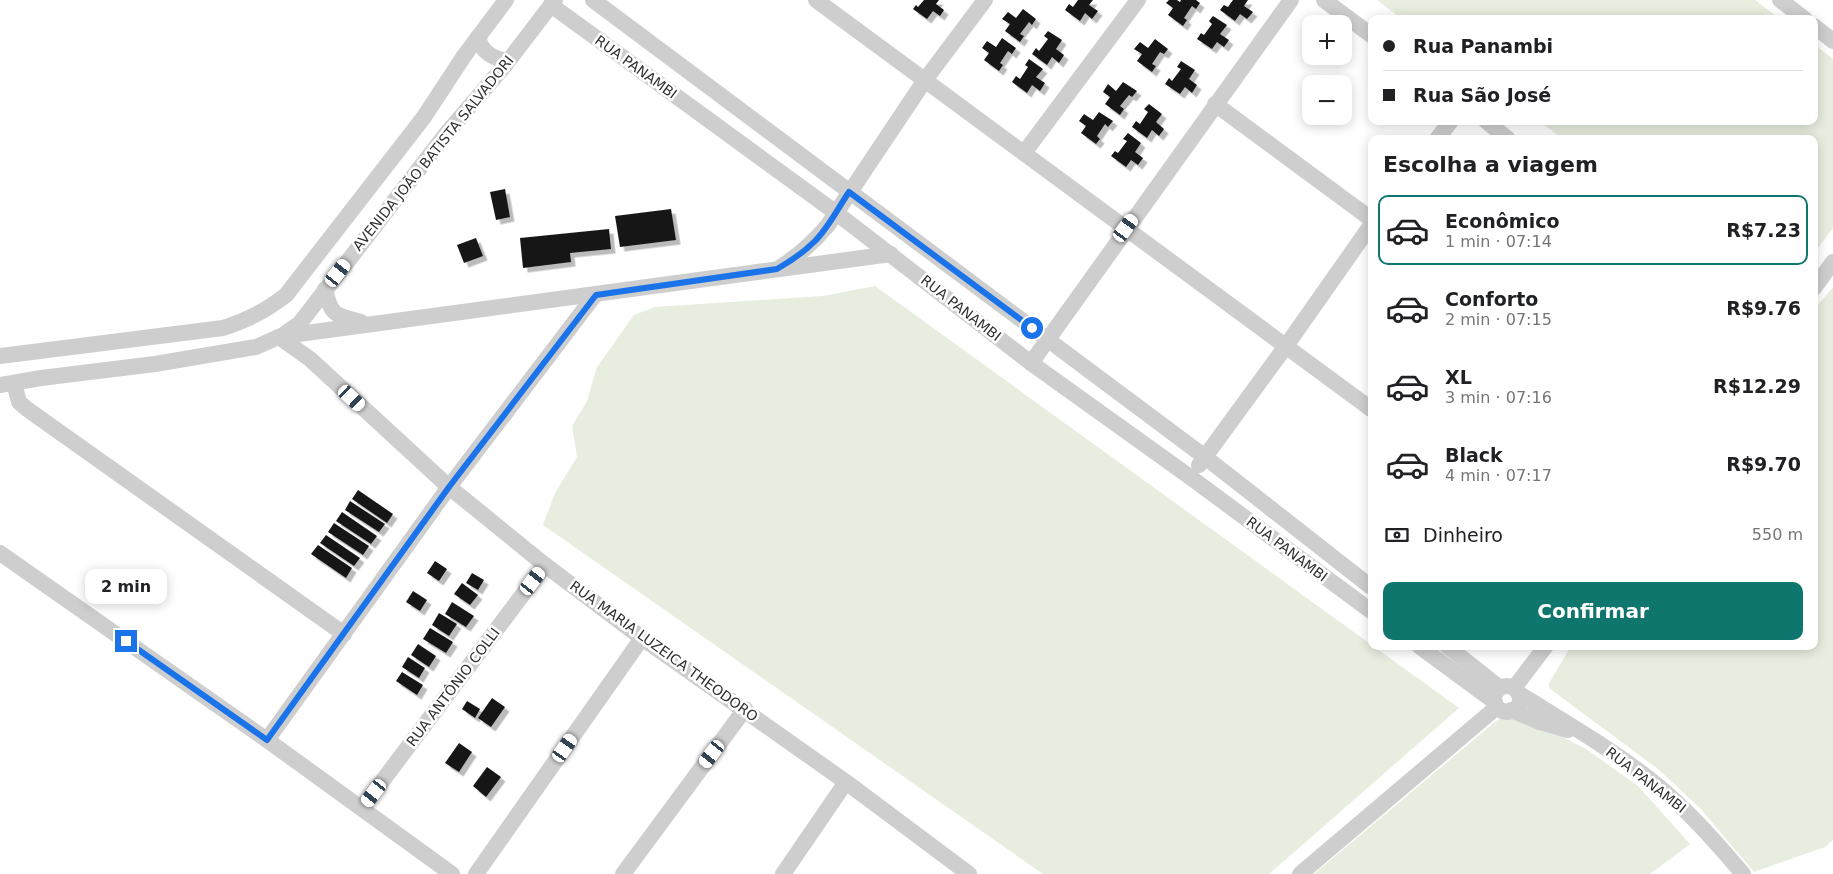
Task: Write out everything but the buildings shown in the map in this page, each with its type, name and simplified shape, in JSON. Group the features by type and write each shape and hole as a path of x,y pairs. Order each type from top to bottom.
{"street":[{"name":"AVENIDA JOÃO BATISTA SALVADORI","path":"0,356 223,328 251,318 271,306 286,295 424,117 478,37 506,0"},
{"name":"RUA PANAMBI","path":"593,0 1048,339 1368,585"},
{"path":"777,269 815,241 828,225 925,80 985,0"},
{"path":"1024,153 1138,0"},
{"path":"1031,363 1291,0"},
{"path":"1324,0 1368,33"},
{"path":"1780,0 1800,15"},
{"name":"AVENIDA JOÃO BATISTA SALVADORI","path":"7,384 256,348 279,337 300,323 446,134 508,61 553,3"},
{"name":"RUA PANAMBI","path":"553,3 891,254 1031,363 1190,477 1368,609"},
{"path":"826,3 925,80 1368,407"},
{"path":"1818,29 1833,41"},
{"path":"478,37 479,44 484,51 493,58 508,61"},
{"path":"1215,104 1368,216"},
{"path":"1440,135 1448,125"},
{"path":"1491,125 1503,135"},
{"path":"1190,477 1286,346 1368,229"},
{"path":"279,337 891,254"},
{"path":"1818,283 1833,262"},
{"path":"325,289 329,308 340,316 367,324"},
{"path":"267,740 449,487 596,295"},
{"name":"RUA MARIA LUZEICA THEODORO","path":"279,337 310,359 449,487 545,566 642,638 846,782 969,874"},
{"path":"7,384 19,402 27,409 344,634"},
{"path":"0,554 267,740 452,874"},
{"name":"RUA ANTÔNIO COLLI","path":"362,808 545,566"},
{"path":"476,874 642,638"},
{"name":"RUA PANAMBI","path":"1426,650 1506,698 1540,722 1585,734 1652,781 1693,817 1743,874"},
{"name":"RUA PANAMBI","path":"1452,650 1506,698"},
{"path":"1300,874 1506,698 1543,650"},
{"path":"623,874 745,709"},
{"path":"783,874 846,782"}],"shaded area":[{"path":"1377,0 1755,0 1775,15 1397,15"},
{"path":"1818,47 1833,59 1833,228 1818,248 1818,135 1558,135 1544,125 1818,125"},
{"path":"875,286 1368,642 1368,650 1379,650 1459,708 1269,874 1043,874 543,525 555,493 577,457 572,426 587,401 597,367 634,315 655,307 823,296"},
{"path":"1833,287 1833,840 1825,847 1754,872 1700,808 1658,769 1549,688 1549,683 1569,650 1818,650 1818,305"},
{"path":"1506,716 1555,733 1586,749 1638,786 1690,844 1650,874 1314,874 1496,721"}],"route":[{"path":"126,641 267,740 449,487 596,295 777,269 815,241 828,225 849,192 1032,328"}]}
